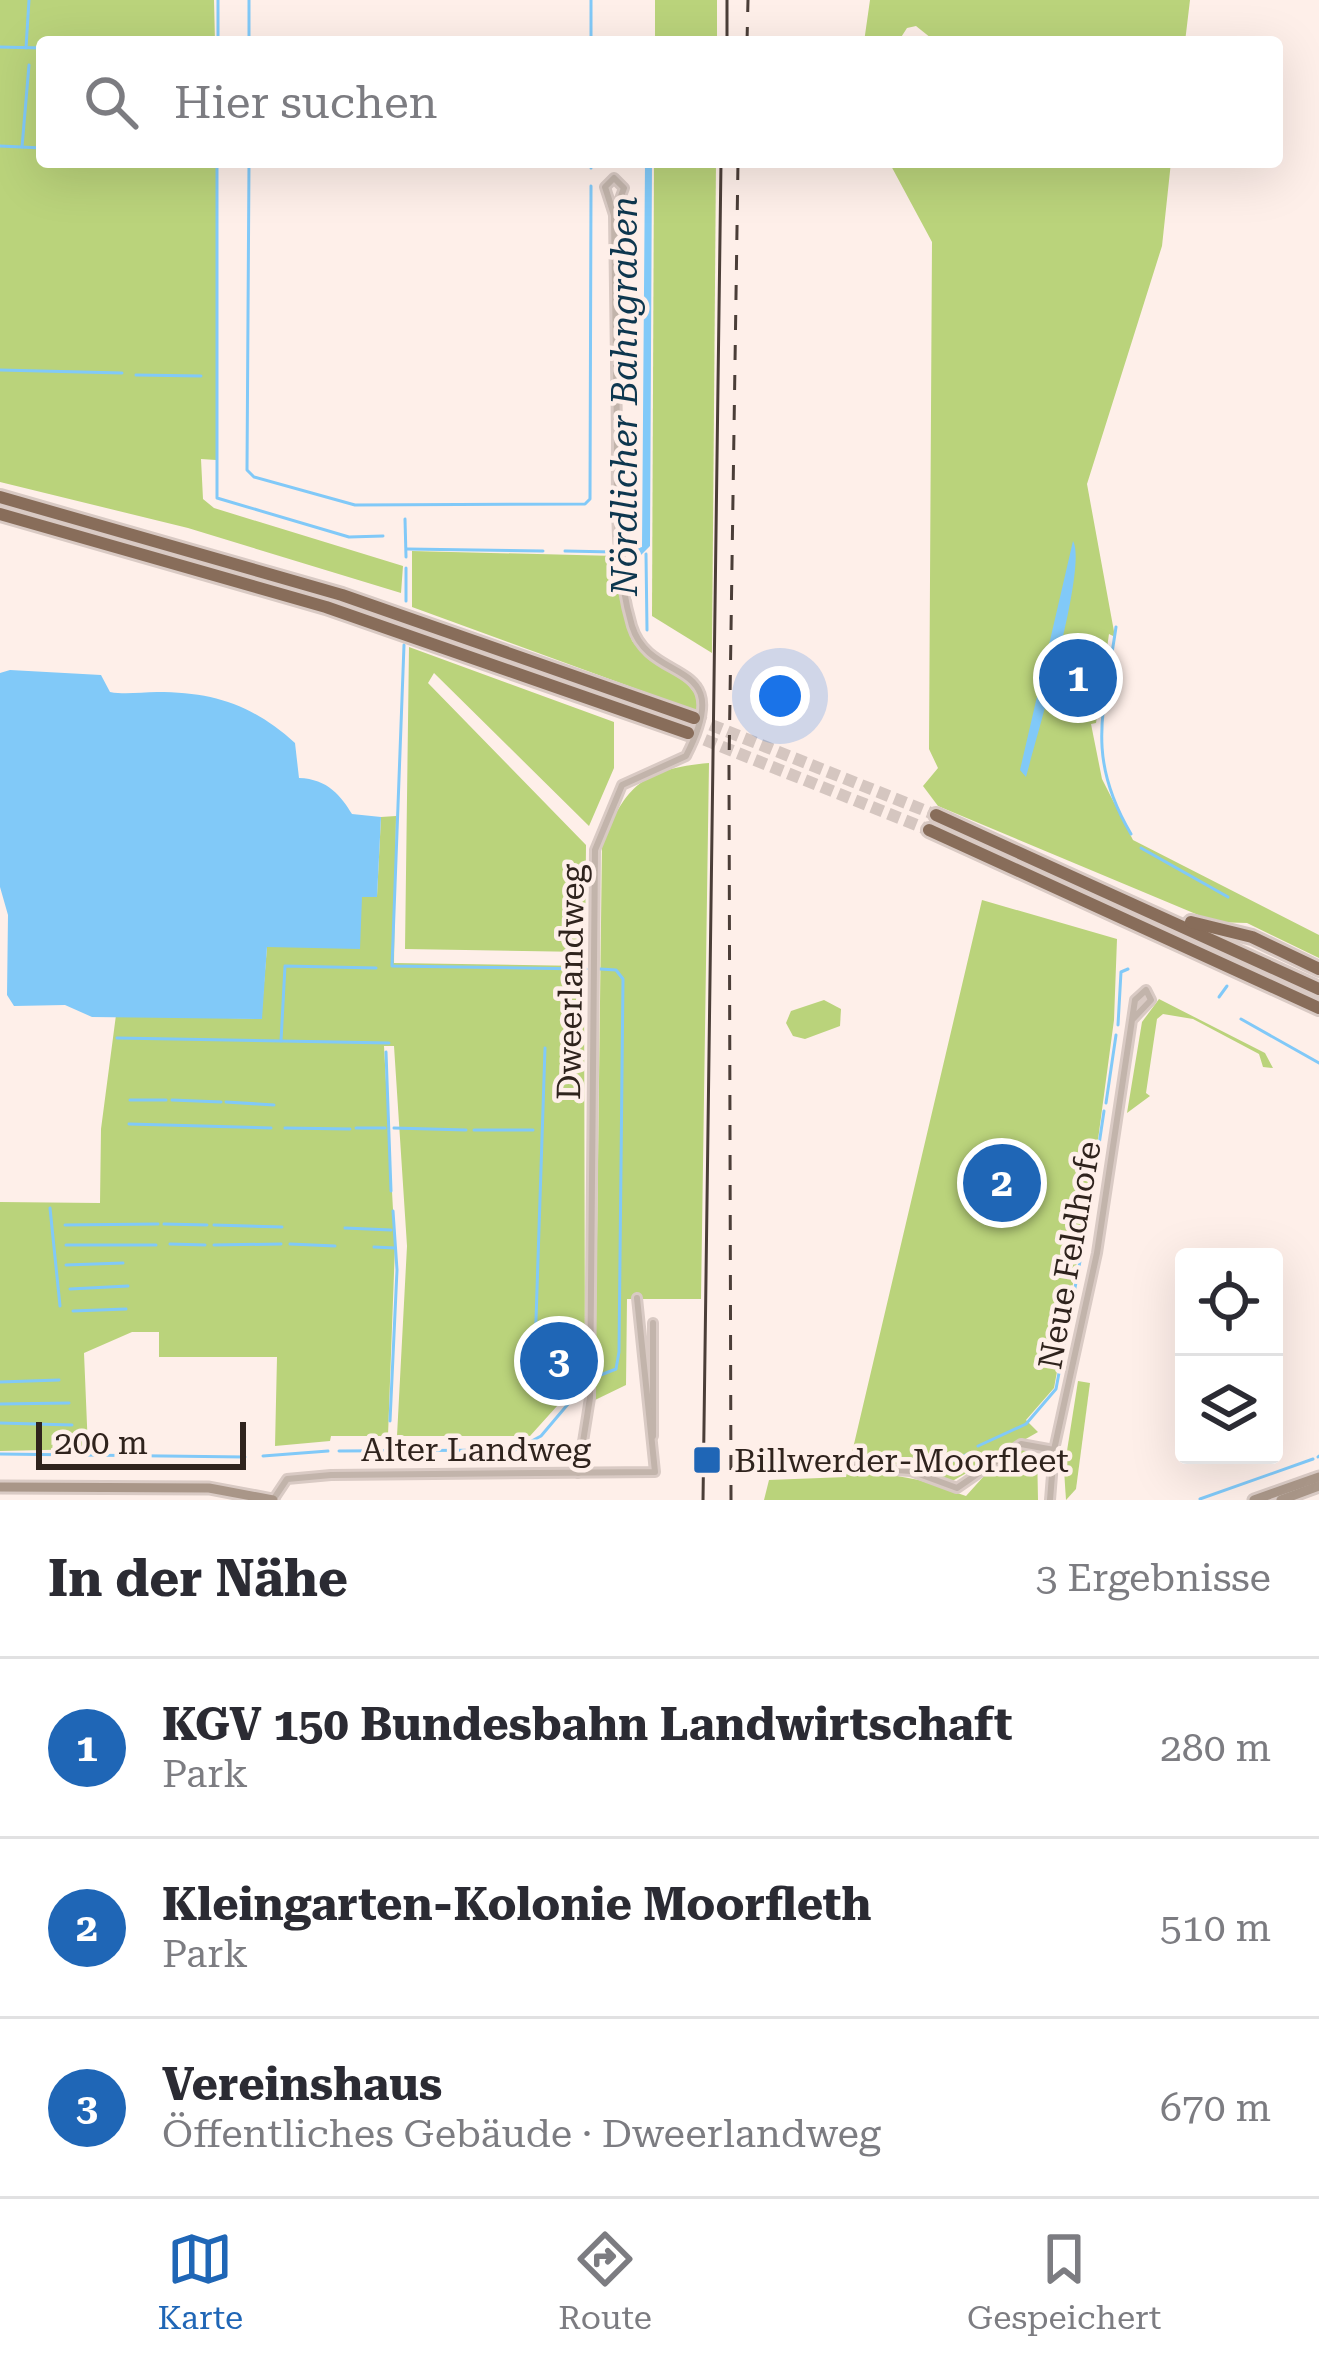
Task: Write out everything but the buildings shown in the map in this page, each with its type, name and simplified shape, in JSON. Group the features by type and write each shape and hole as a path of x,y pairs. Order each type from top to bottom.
{"highway":[{"path":"0,497 324,589 694,718"},
{"path":"0,514 326,607 688,733"},
{"path":"935,815 1319,989"},
{"path":"929,830 1319,1008"},
{"path":"1172,920 1252,937 1319,969"},
{"path":"1285,992 1319,1019"}],"main road":[{"path":"1254,1500 1319,1477"},
{"path":"1281,1500 1319,1486"},
{"path":"0,1487 209,1488 273,1500"}],"street":[{"name":"Dweerlandweg","path":"578,1472 590,1398 595,850 622,785 686,756 705,706 700,692 640,640 632,625 617,524 614,215 605,187 614,178 624,188 614,215"},
{"name":"Neue Feldhofe","path":"1051,1499 1054,1450 1097,1253 1132,1020 1137,994 1145,990 1151,1000 1132,1020"},
{"path":"637,1298 646,1360 647,1426 653,1436"},
{"path":"653,1323 653,1436"},
{"name":"Alter Landweg","path":"273,1500 280,1485 298,1478 655,1472 653,1436"},
{"path":"852,1467 911,1472 957,1488 1021,1444 1054,1450"}],"green space":[{"path":"0,0 214,0 215,36 36,36 36,168 216,168 216,460 201,459 203,499 214,508 403,566 401,593 188,528 0,482"},
{"path":"655,0 717,0 717,36 655,36"},
{"path":"870,0 1190,0 1186,36 928,36 916,26 902,36 865,36"},
{"path":"654,168 716,168 712,653 652,616"},
{"path":"892,168 1170,168 1162,246 1087,484 1115,637 1109,634 1096,723 1091,724 1102,779 1133,840 1319,935 1319,958 1247,923 1215,922 938,806 923,786 938,768 929,749 932,242"},
{"path":"412,551 616,556 632,641 678,673 698,697 697,711 412,607"},
{"path":"409,647 614,722 614,768 589,826 434,673 428,683 586,845 585,952 405,949"},
{"path":"709,763 701,1299 627,1299 626,1385 595,1400 602,844 620,807 640,784 668,770"},
{"path":"396,816 394,963 584,966 585,1375 530,1436 397,1436 407,1246 394,1046 384,1046 395,1246 388,1436 331,1436 330,1441 275,1446 277,1357 159,1357 159,1332 132,1332 84,1353 88,1449 0,1451 0,1202 100,1203 101,1129 116,1015 261,1019 267,947 362,896 377,896 381,817"},
{"path":"982,900 1117,939 1114,1020 1095,1162 1054,1388 1026,1420 1038,1432 949,1483 915,1469 850,1461"},
{"path":"1159,999 1265,1053 1273,1068 1263,1067 1259,1054 1193,1019 1163,1014 1157,1019 1146,1093 1150,1096 1127,1113 1142,1022"},
{"path":"824,1000 841,1009 840,1026 805,1039 793,1036 786,1023 791,1011"},
{"path":"1078,1381 1090,1383 1076,1489 1066,1500 1064,1470"},
{"path":"1037,1449 1038,1500 764,1500 769,1480 846,1477 848,1467 919,1480 966,1496 1002,1456"}],"water":[{"path":"645,168 652,168 650,546 640,556 631,556 630,550 642,547"},
{"path":"1073,541 1076,557 1067,617 1026,777 1020,770"},
{"path":"0,673 101,675 110,692 116,693 215,698 248,710 279,730 295,743 299,778 326,785 352,814 381,817 377,897 362,897 360,949 267,947 262,1019 92,1017 65,1005 14,1006 7,995 8,915 0,887"}],"waterway":[{"path":"26,48 29,0"},
{"path":"218,0 218,36"},
{"path":"249,0 249,36"},
{"path":"591,0 591,36"},
{"path":"0,47 36,48"},
{"path":"22,147 29,65"},
{"path":"0,146 36,148"},
{"path":"217,168 217,498 349,537 383,536"},
{"path":"249,168 247,470 254,477 355,505 585,504 590,499 591,186"},
{"path":"0,370 122,373"},
{"path":"136,375 201,376"},
{"path":"405,519 406,557"},
{"path":"407,549 543,551"},
{"path":"565,551 614,552"},
{"name":"Nördlicher Bahngraben","path":"646,554 647,630"},
{"path":"406,568 406,601"},
{"path":"1116,627 1103,709 1103,756 1108,781 1131,834"},
{"name":"Nördlicher Bahngraben","path":"404,645 392,966 586,969"},
{"path":"1141,848 1228,897"},
{"path":"281,1041 285,966 376,968"},
{"name":"Nördlicher Bahngraben","path":"598,1376 616,1369 619,1352 623,979 616,970 600,969"},
{"path":"1118,1025 1121,972 1128,969"},
{"path":"1219,997 1227,986"},
{"path":"1241,1019 1319,1063"},
{"path":"1106,1103 1116,1035"},
{"path":"117,1038 389,1043"},
{"path":"534,1380 545,1048"},
{"path":"386,1052 391,1191"},
{"path":"130,1100 166,1100"},
{"path":"172,1100 221,1102"},
{"path":"226,1102 274,1105"},
{"path":"1093,1185 1104,1111"},
{"path":"129,1124 271,1128"},
{"path":"285,1128 350,1129"},
{"path":"356,1128 385,1128"},
{"path":"394,1128 466,1130"},
{"path":"474,1130 533,1130"},
{"path":"978,1446 1026,1424 1056,1389 1093,1192"},
{"path":"50,1208 60,1306"},
{"path":"390,1421 397,1270 393,1211"},
{"path":"65,1225 158,1224"},
{"path":"164,1224 207,1225"},
{"path":"214,1225 282,1227"},
{"path":"345,1228 391,1230"},
{"path":"170,1244 205,1245"},
{"path":"214,1245 281,1244"},
{"path":"290,1244 335,1246"},
{"path":"66,1245 156,1245"},
{"path":"374,1247 395,1248"},
{"path":"66,1265 123,1263"},
{"path":"70,1289 128,1286"},
{"path":"73,1311 126,1309"},
{"path":"0,1382 59,1380"},
{"path":"339,1451 515,1450 541,1436 585,1384"},
{"path":"0,1404 69,1403"},
{"path":"0,1423 72,1425"},
{"path":"263,1456 328,1451"},
{"path":"934,1469 970,1453"},
{"path":"0,1454 245,1457"},
{"path":"1200,1499 1313,1459"}],"tunnel":[{"path":"694,718 936,815"},
{"path":"688,733 929,830"}],"tram line":[{"path":"727,0 727,36"},
{"path":"703,1500 721,168"}],"railway":[{"path":"747,36 748,0"},
{"path":"731,1500 729,765 738,168"}],"place":[{"name":"KGV 150 Bundesbahn Landwirtschaft","path":"1078,678"},
{"name":"Kleingarten-Kolonie Moorfleth","path":"1002,1183"},
{"name":"Vereinshaus","path":"559,1361"},
{"name":"Billwerder-Moorfleet","path":"707,1460"}]}
